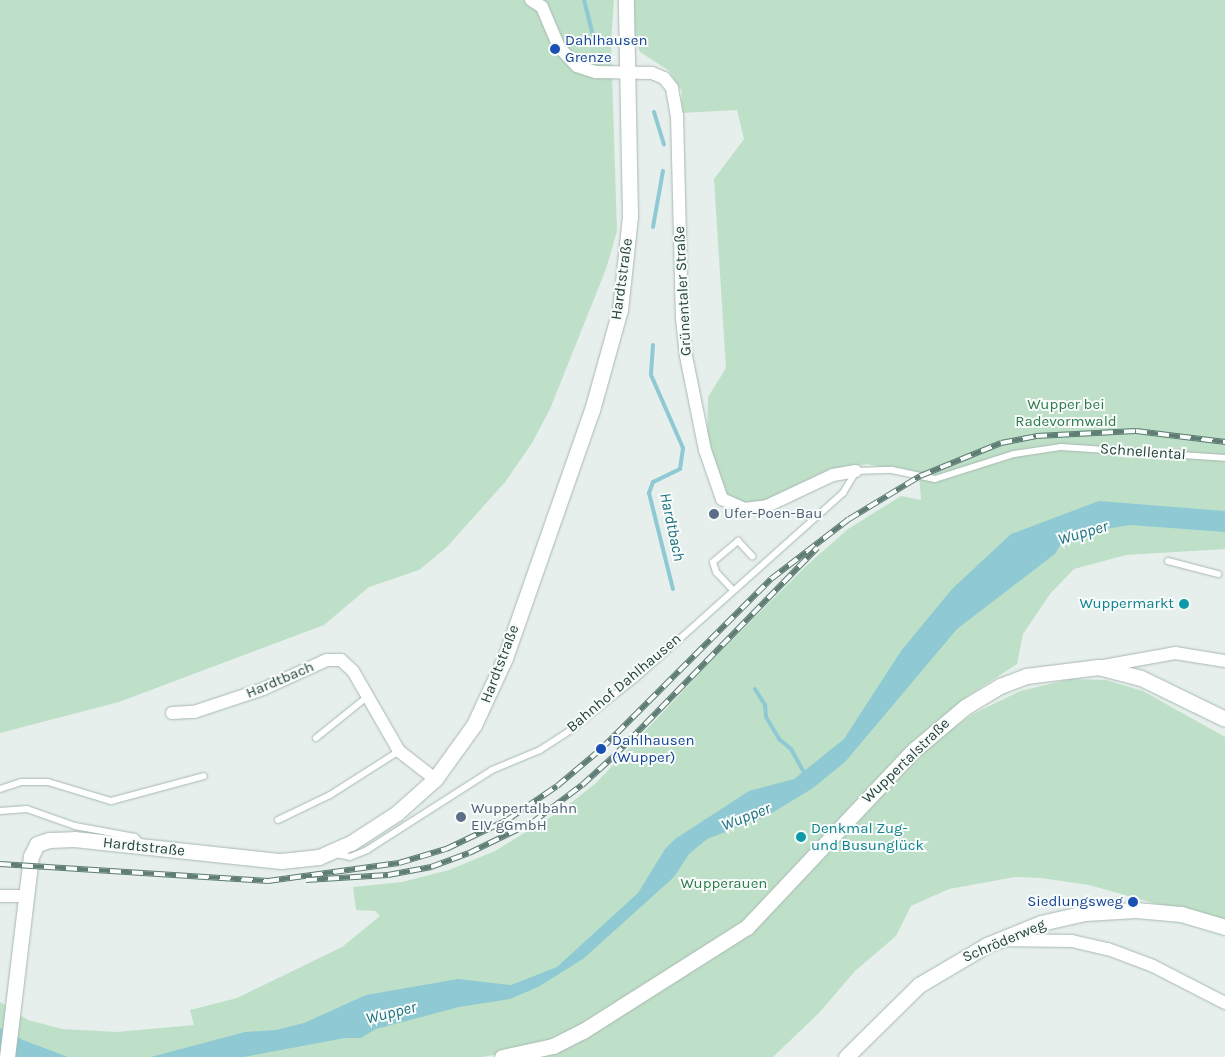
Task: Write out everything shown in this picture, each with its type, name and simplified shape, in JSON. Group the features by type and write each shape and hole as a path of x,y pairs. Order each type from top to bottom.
{"main road":[{"path":"626,0 627,72"},
{"name":"Hardtstraße","path":"7,1057 15,979 32,852 43,842 74,839 293,861 332,853 379,826 435,779 470,731 494,685 609,355 620,310 628,244 627,72"},
{"name":"Wuppertalstraße","path":"502,1057 553,1046 583,1031 747,927 914,750 964,707 1000,686 1026,676 1098,667 1141,678 1225,719"},
{"name":"Schröderweg","path":"846,1057 919,985 1000,940 1056,919 1109,911 1168,912 1225,927"}],"street":[{"path":"531,0 545,11 559,47 570,62 589,72 627,72"},
{"name":"Grünentaler Straße","path":"627,72 652,73 664,78 672,88 676,103 682,318 686,356 705,450 722,499 744,509 767,506 833,475 856,471"},
{"path":"1098,667 1175,653 1225,661"},
{"name":"Hardtbach","path":"172,713 194,712 263,689 335,659 348,665 399,751 435,779"},
{"path":"0,896 26,896"},
{"path":"1000,940 1072,941 1108,949 1168,973 1225,1003"}],"lane":[{"name":"Grünentaler Straße","path":"856,471 892,470 935,479 1014,454 1061,448"},
{"name":"Schnellental","path":"1061,448 1225,458"},
{"name":"Bahnhof Dahlhausen","path":"332,853 350,857 367,850 492,770 540,750 636,678 732,589 843,492 856,471"},
{"path":"732,589 716,572 713,562 738,541 752,556"},
{"path":"1168,561 1218,574"},
{"path":"316,738 367,697"},
{"path":"278,820 330,795 399,751"},
{"path":"0,789 22,782 48,782 111,801 204,776"},
{"path":"0,811 27,809 75,826 134,837 141,846"}],"green space":[{"path":"0,0 614,0 611,43 617,231 606,269 550,409 532,443 506,481 446,548 419,570 369,587 324,625 119,702 0,733"},
{"path":"634,0 1225,0 1225,549 1126,555 1074,569 1050,594 1023,634 1017,664 965,698 770,903 575,1034 527,1050 481,1057 13,1057 0,1054 0,1002 28,1020 62,1029 116,1032 194,1025 190,1010 237,998 342,947 380,916 375,911 356,910 353,887 402,882 449,870 495,851 562,810 596,783 717,655 805,567 848,529 901,496 921,500 919,475 867,464 831,470 788,497 744,507 723,497 707,447 708,397 726,368 714,179 744,139 737,110 681,113 682,91 668,70 640,52 632,31"},
{"path":"1071,679 1106,680 1143,691 1225,737 1225,923 1089,885 1041,878 1015,877 949,889 911,906 896,936 855,971 819,1013 773,1057 533,1057 724,947 918,753 973,714 1020,691"}],"water":[{"name":"Wupper","path":"1099,501 1225,511 1225,532 1130,525 1094,531 1062,542 1055,554 957,629 845,762 813,788 767,816 707,839 689,854 674,877 583,959 538,987 510,999 459,1007 376,1029 361,1038 345,1038 244,1057 151,1057 245,1032 276,1030 304,1023 366,995 458,979 511,985 557,967 638,893 665,849 675,839 749,791 794,779 844,739 901,651 952,589 1011,534"},
{"path":"0,1028 23,1040 68,1057 11,1057 0,1052"}],"waterway":[{"name":"Hardtbach","path":"584,0 595,43"},
{"name":"Hardtbach","path":"654,112 664,145"},
{"name":"Hardtbach","path":"653,227 663,171"},
{"name":"Hardtbach","path":"653,345 651,375 683,448 680,469 653,482 649,493 673,589"},
{"name":"Hardtbach","path":"755,689 765,705 766,717 779,739 791,749 806,776"}],"railway":[{"path":"0,864 268,881 399,863 446,849 507,820 557,786 601,749 771,579 849,519 920,476 1001,443 1036,436 1136,431 1225,442"},
{"path":"306,880 388,875 431,867 469,853 533,822 582,785 614,756 817,548"}],"place":[{"name":"Dahlhausen Grenze","path":"555,49"},
{"name":"Ufer-Poen-Bau","path":"714,514"},
{"name":"Wuppermarkt","path":"1184,604"},
{"name":"Dahlhausen (Wupper)","path":"601,749"},
{"name":"Wuppertalbahn EIV gGmbH","path":"461,817"},
{"name":"Denkmal Zug- und Busunglück","path":"801,837"},
{"name":"Siedlungsweg","path":"1133,902"}],"park label":[{"name":"Wupper bei Radevormwald","path":"1066,412"},
{"name":"Wupperauen","path":"724,884"}]}
